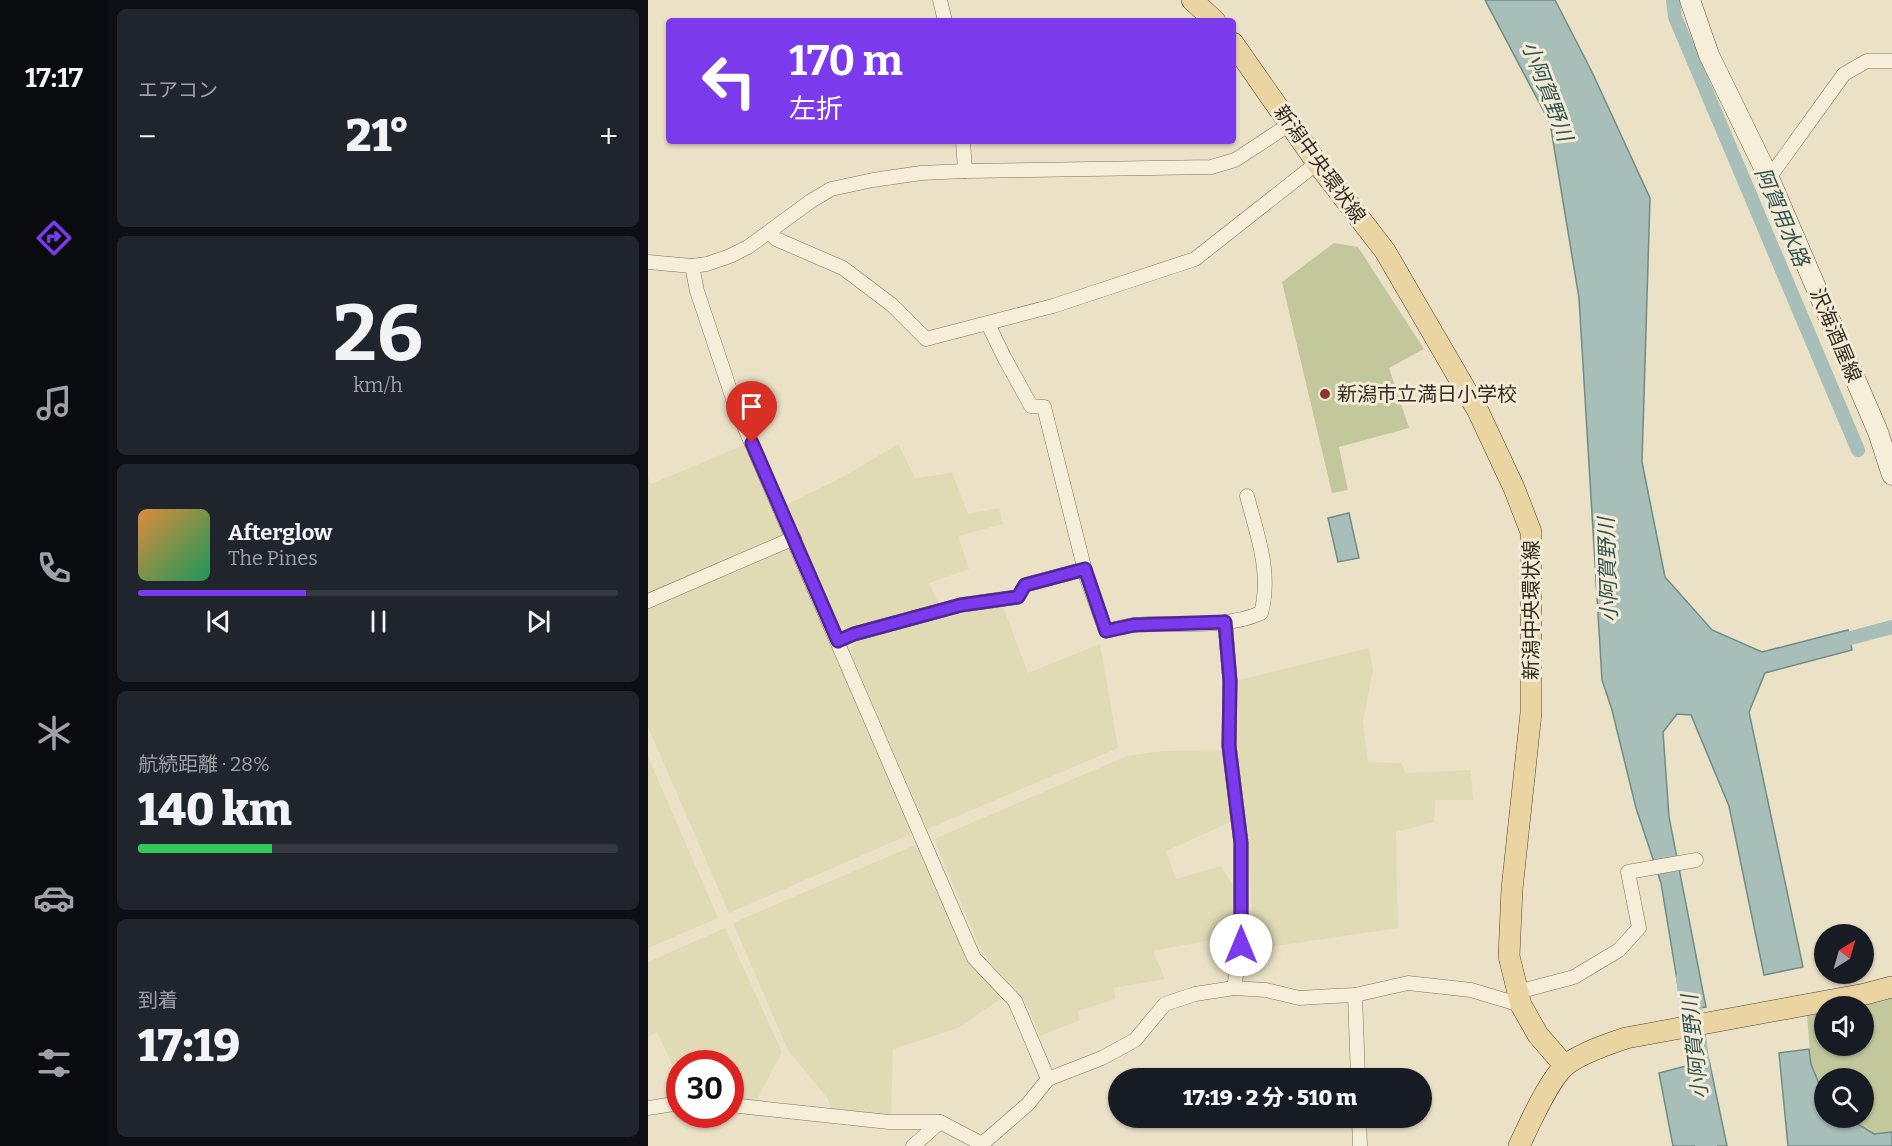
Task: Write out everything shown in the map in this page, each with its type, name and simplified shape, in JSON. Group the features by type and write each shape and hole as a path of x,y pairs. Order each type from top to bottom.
{"main road":[{"path":"1192,0 1212,18"},
{"name":"沢海酒屋線","path":"1690,0 1709,55 1769,178 1878,432 1892,475"},
{"name":"新潟中央環状線","path":"1236,47 1317,163 1385,251 1478,411 1514,488 1531,532 1531,713 1512,889 1509,956 1519,998 1538,1035 1565,1066"},
{"path":"1519,1146 1544,1095 1565,1066 1605,1045 1626,1038 1892,987"}],"street":[{"path":"940,0 944,18"},
{"path":"1769,178 1834,86 1845,74 1867,62 1892,61"},
{"path":"648,262 692,266 707,264 730,256 748,247 831,189 921,173 1210,167 1234,160 1290,124"},
{"path":"963,144 965,171"},
{"path":"769,232 776,239 843,268 892,305 926,339 1074,299 1195,259 1317,163"},
{"path":"692,266 697,291 735,405 974,958 1015,1000 1048,1078"},
{"path":"988,324 1031,406 1044,407 1085,569 1106,631 1134,625 1225,622 1246,619 1261,613 1266,595 1265,575 1247,496"},
{"path":"648,601 794,538"},
{"path":"838,641 854,634 961,605 1018,597 1025,585 1085,569"},
{"path":"1225,622 1230,681 1229,746 1241,843 1241,945 1234,988"},
{"path":"744,1106 889,1122 940,1122 982,1145 1028,1104 1048,1078 1102,1058 1135,1040 1165,1004 1195,994 1234,988 1266,990 1299,998 1355,994 1408,983 1519,998 1574,977 1619,950 1639,928 1629,872 1696,860"},
{"path":"1355,994 1358,1068"},
{"path":"648,1108 666,1105"},
{"path":"913,1146 940,1122"},
{"path":"1359,1128 1360,1146"}],"shaded area":[{"path":"898,444 915,478 952,473 968,514 999,508 1003,524 958,536 969,569 929,583 941,608 852,632 836,622 786,505 843,477"},
{"path":"744,445 783,536 648,594 648,478 651,484"},
{"path":"790,543 913,833 729,913 648,727 648,607"},
{"path":"1002,604 1028,673 1100,644 1118,748 927,829 850,652 856,640"},
{"path":"1369,648 1373,670 1363,721 1368,762 1401,763 1406,773 1471,770 1473,800 1435,800 1434,822 1396,832 1398,928 1254,949 1249,863 1235,744 1235,681"},
{"path":"1223,750 1231,822 1166,851 1176,879 1221,866 1234,887 1237,919 1227,937 1153,951 1165,979 1114,988 1115,999 1078,1011 1080,1020 1040,1036 1027,1005 994,967 979,945 934,839 1127,756 1164,751"},
{"path":"648,757 718,918 648,948"},
{"path":"920,843 1003,997 958,1028 893,1049 891,1116 835,1121 828,1099 788,1050 733,923"},
{"path":"725,928 782,1052 749,1115 744,1114 744,1050 666,1051 657,1032 648,1037 648,962"}],"green space":[{"path":"1334,243 1358,247 1424,349 1389,368 1409,428 1339,447 1348,490 1332,493 1282,282"},
{"path":"1892,995 1892,1132 1874,1134 1864,1128 1874,1128 1874,1068 1814,1068 1814,1071 1811,1064 1807,1014 1814,1013 1814,1056 1874,1056 1874,1002"}],"water":[{"path":"1485,0 1555,0 1592,72 1650,198 1642,462 1665,577 1712,630 1762,652 1848,630 1852,650 1765,673 1749,712 1803,967 1764,975 1729,806 1691,715 1677,714 1663,732 1669,817 1706,1007 1682,1010 1661,883 1636,808 1612,710 1602,680 1579,298 1550,123"},
{"path":"1349,513 1359,558 1338,562 1328,518"},
{"path":"1809,1049 1814,1071 1814,1128 1864,1128 1874,1134 1892,1132 1892,1146 1788,1146 1779,1053"},
{"path":"1709,1060 1727,1146 1673,1146 1659,1073"}],"waterway":[{"name":"阿賀用水路","path":"1673,0 1675,17 1858,450"},
{"name":"阿賀用水路","path":"1832,643 1892,627"},
{"name":"小阿賀野川","path":"1687,978 1701,1080 1706,1146"}],"place":[{"name":"新潟市立満日小学校","path":"1325,394"}],"route":[{"path":"752,443 838,641 854,634 961,605 1018,597 1025,585 1085,569 1106,631 1134,625 1225,622 1230,681 1229,746 1241,843 1241,945"}]}
